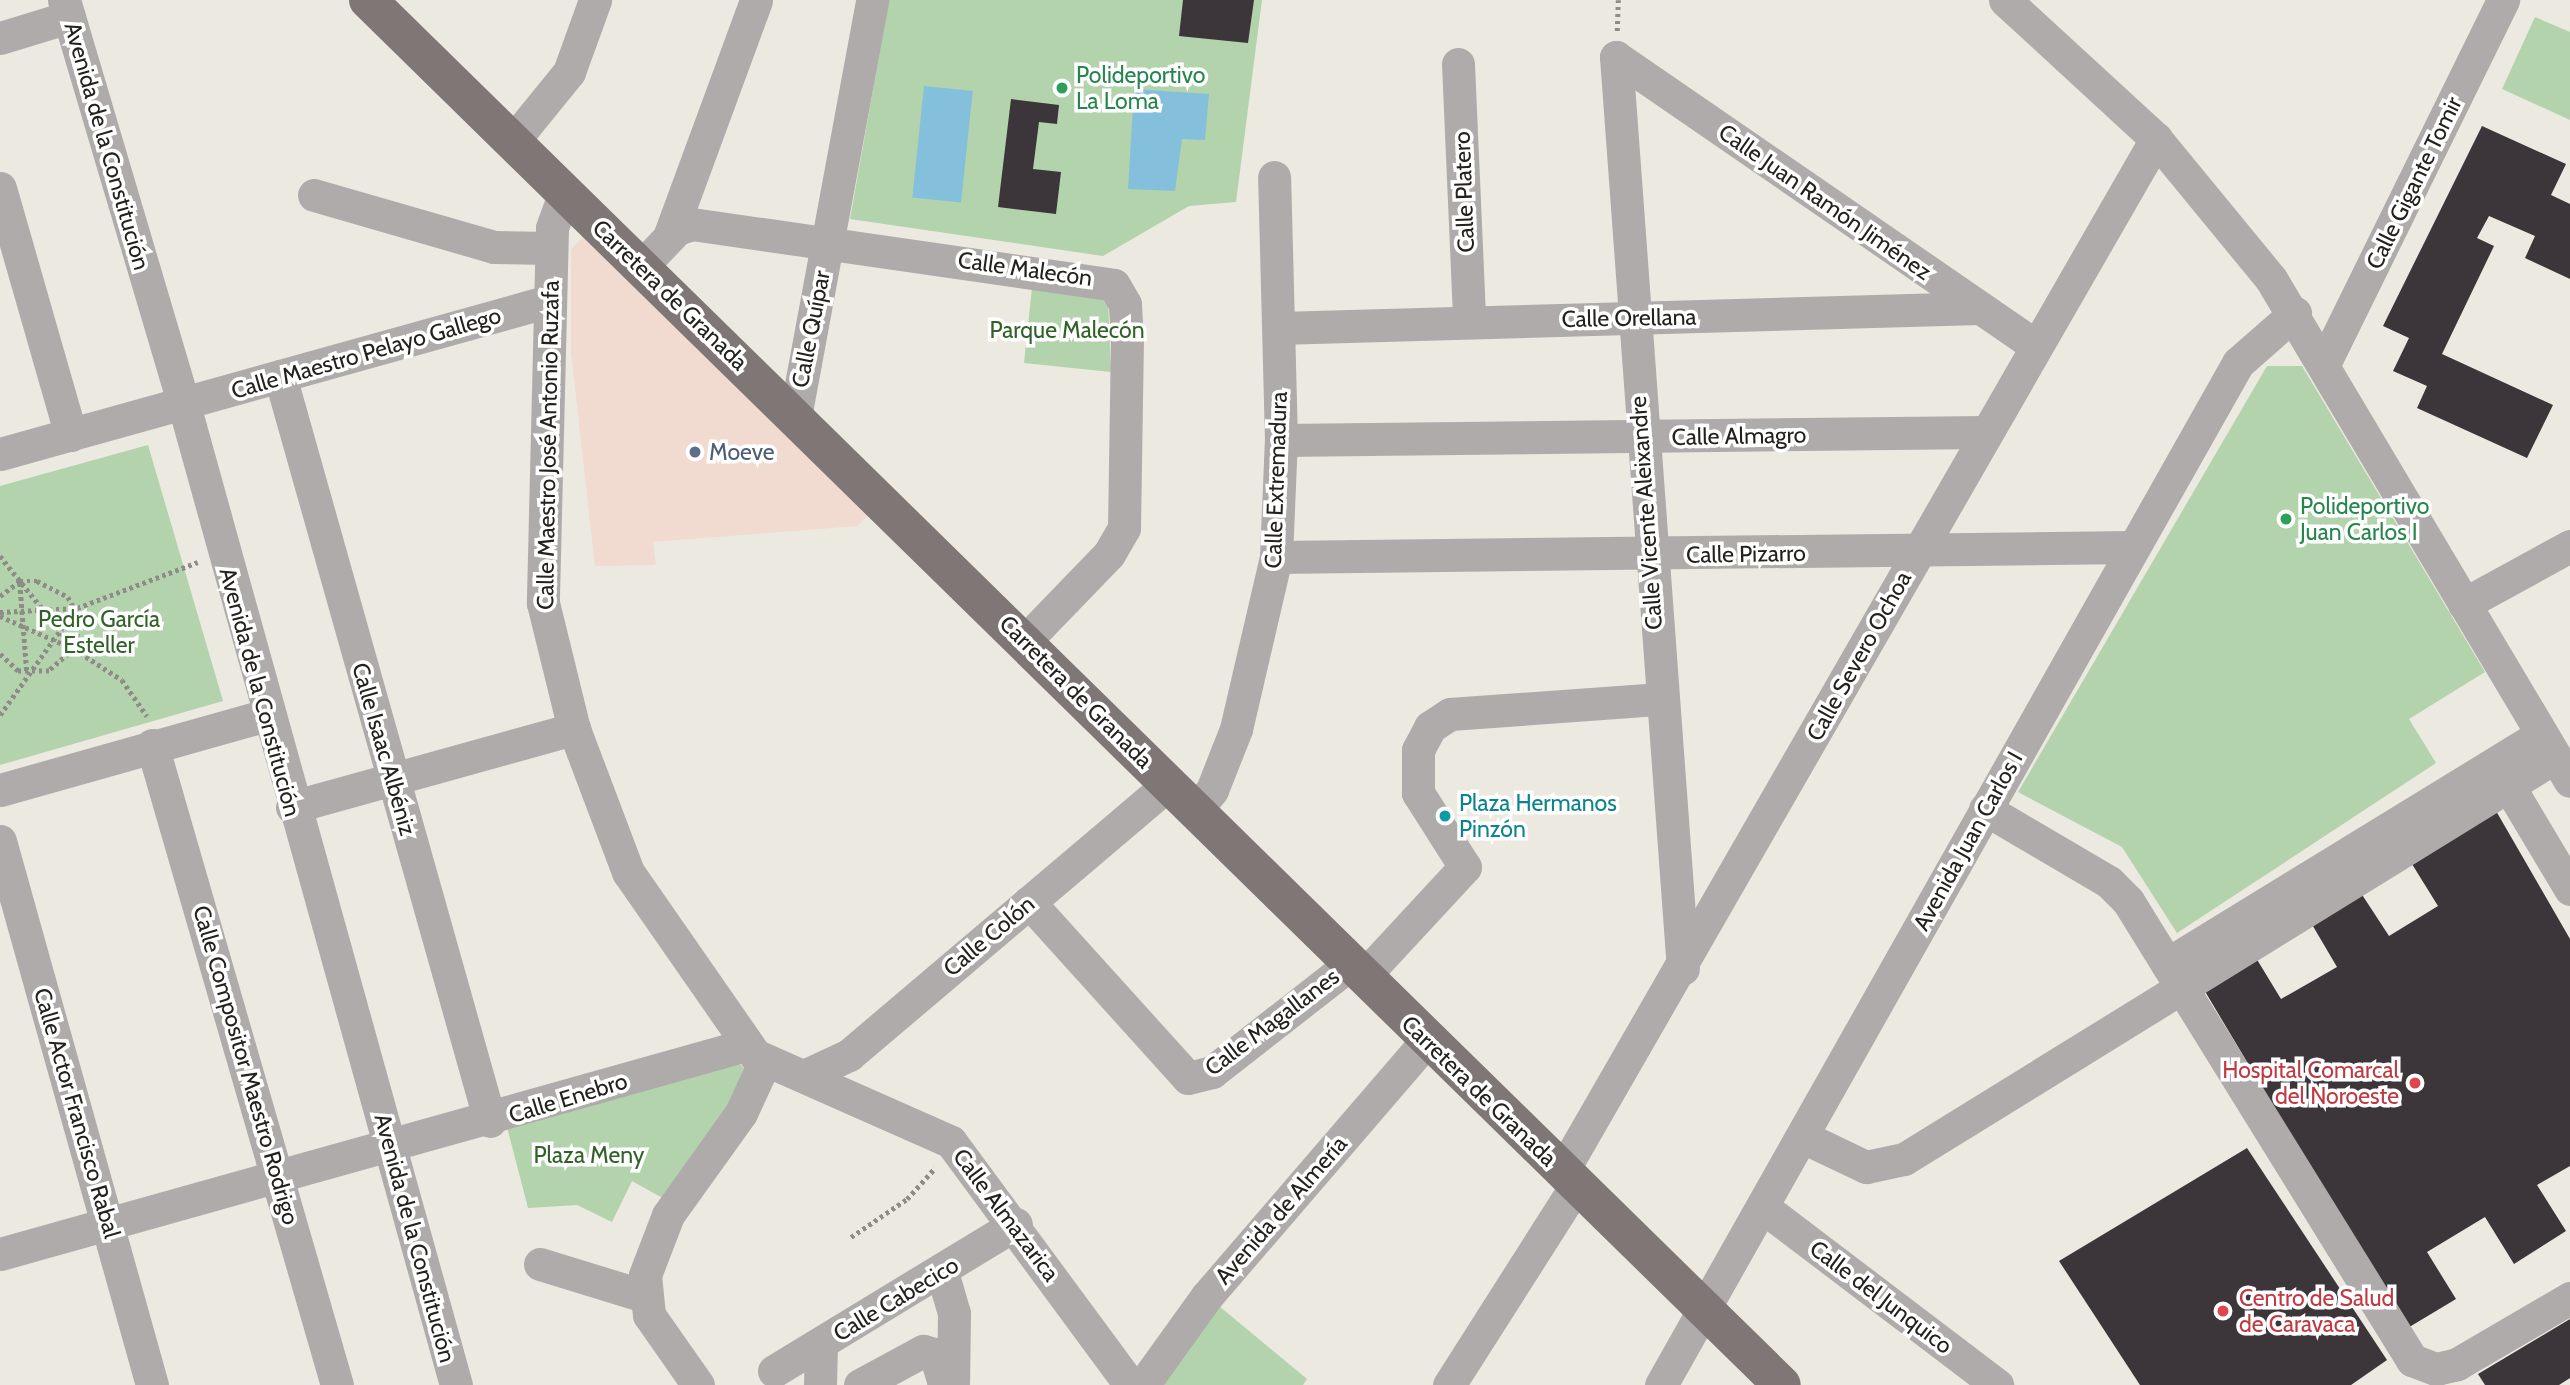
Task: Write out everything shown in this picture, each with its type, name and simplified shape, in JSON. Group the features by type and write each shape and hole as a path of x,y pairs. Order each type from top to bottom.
{"main road":[{"name":"Carretera de Granada","path":"368,0 1782,1385"}],"street":[{"path":"513,141 569,72 595,0"},
{"path":"641,267 692,211 756,0"},
{"name":"Calle Quípar","path":"795,417 872,0"},
{"path":"1803,1137 1841,1159 1888,1167 2174,976 2502,775 2555,758 2295,313 2156,139 2005,0"},
{"name":"Calle Gigante Tomir","path":"2324,364 2503,0"},
{"path":"0,38 66,8"},
{"name":"Avenida de la Constitución","path":"66,8 184,405 266,715 456,1385"},
{"name":"Calle Juan Ramón Jiménez","path":"1616,57 2036,346"},
{"name":"Calle Vicente Aleixandre","path":"1616,57 1648,555 1683,969"},
{"name":"Calle Platero","path":"1458,64 1469,320"},
{"name":"Calle Severo Ochoa","path":"1449,1385 1569,1179 1683,969 1917,552 2156,139"},
{"name":"Calle Extremadura","path":"1195,811 1212,790 1236,729 1276,557 1281,440 1274,177"},
{"path":"0,188 71,435"},
{"name":"Calle Maestro José Antonio Ruzafa","path":"565,192 551,248 543,603 574,729 628,872 755,1053"},
{"path":"314,195 494,247 551,248"},
{"name":"Calle Malecón","path":"692,211 827,241 1091,278 1121,293 1127,338 1124,528 1108,554 1025,641"},
{"name":"Calle Maestro Pelayo Gallego","path":"0,454 184,405 549,301"},
{"name":"Calle Orellana","path":"1279,328 1469,320 1632,319 1980,308"},
{"name":"Avenida Juan Carlos I","path":"1661,1385 1764,1208 1985,809 2238,363 2295,313"},
{"name":"Calle Isaac Albéniz","path":"280,376 490,1121"},
{"name":"Calle Almagro","path":"1281,440 1986,432"},
{"path":"2464,604 2570,546"},
{"name":"Calle Pizarro","path":"1276,557 1917,552 2132,547"},
{"name":"Calle Magallanes","path":"1029,902 1174,1070 1194,1078 1212,1072 1356,970 1465,867 1418,793 1418,750 1430,727 1450,714 1660,699"},
{"path":"0,790 155,744 266,715"},
{"path":"292,807 574,729"},
{"name":"Calle Compositor Maestro Rodrigo","path":"155,744 337,1385"},
{"path":"2502,775 2570,889"},
{"name":"Calle Colón","path":"804,1076 849,1055 1169,784"},
{"path":"1985,809 2119,891 2174,976 2398,1344 2423,1367 2457,1364 2570,1298"},
{"name":"Calle Actor Francisco Rabal","path":"0,841 152,1385"},
{"name":"Avenida de Almería","path":"1143,1385 1207,1296 1427,1040"},
{"path":"698,1385 660,1336 644,1296 668,1215 741,1113 755,1053"},
{"name":"Calle Almazarica","path":"755,1053 920,1124 955,1146 1016,1224 1130,1385"},
{"name":"Calle Enebro","path":"0,1254 279,1176 755,1053"},
{"name":"Calle del Junquico","path":"1764,1208 1997,1385"},
{"name":"Calle Cabecico","path":"774,1371 942,1272 1016,1224"},
{"path":"540,1264 644,1296"},
{"path":"860,1385 923,1351 935,1354 943,1380 953,1380 954,1313 942,1272"},
{"path":"820,1385 821,1345"}],"path":[{"path":"0,614 76,608 222,554"},
{"path":"0,556 74,649"},
{"path":"20,581 27,673"},
{"path":"0,596 20,581 54,587 76,608 80,639 74,649 49,671 27,673 0,654"},
{"path":"0,715 51,639 76,608"},
{"path":"0,614 74,649 138,698 155,744"},
{"path":"851,1237 907,1199 955,1146"}],"shaded area":[{"name":"Moeve","path":"585,235 872,512 857,526 653,542 656,565 595,566 571,352 571,249"}],"green space":[{"name":"Polideportivo La Loma","path":"889,0 1262,0 1236,202 1189,206 1103,256 850,219"},
{"path":"2535,17 2570,32 2570,120 2502,89"},
{"name":"Parque Malecón","path":"1032,288 1108,299 1111,372 1024,363"},
{"name":"Polideportivo Juan Carlos I","path":"2267,366 2302,366 2485,672 2409,719 2436,763 2177,933 2122,847 2018,792"},
{"name":"Pedro García Esteller","path":"148,445 223,701 0,765 0,486"},
{"name":"Plaza Meny","path":"739,1063 749,1074 668,1201 632,1181 612,1222 577,1205 528,1208 507,1127"},
{"path":"1219,1306 1307,1379 1303,1385 1162,1385"}],"water":[{"path":"924,86 973,91 961,203 912,197"},
{"path":"1134,89 1209,94 1205,140 1182,139 1175,191 1128,189"}],"building":[{"path":"1183,0 1254,0 1248,43 1179,36"},
{"path":"1011,99 1059,105 1057,124 1039,122 1033,169 1061,172 1056,214 998,207"},
{"path":"2482,126 2566,164 2551,195 2570,204 2570,279 2525,258 2535,236 2489,216 2477,238 2494,246 2442,354 2553,405 2527,458 2417,408 2427,386 2393,371 2409,338 2383,326"},
{"name":"Hospital Comarcal del Noroeste","path":"2492,804 2570,939 2570,1166 2537,1185 2566,1231 2514,1264 2485,1217 2427,1252 2456,1299 2406,1329 2200,983 2253,953 2281,999 2337,967 2307,916 2357,887 2389,936 2438,906 2407,856"},
{"name":"Centro de Salud de Caravaca","path":"2247,1148 2387,1360 2351,1385 2140,1385 2059,1261"},
{"path":"2570,1319 2570,1378 2559,1385 2485,1385 2478,1374"}],"place":[{"name":"Polideportivo La Loma","path":"1062,88"},
{"name":"Moeve","path":"695,452"},
{"name":"Polideportivo Juan Carlos I","path":"2286,519"},
{"name":"Plaza Hermanos Pinzón","path":"1445,816"},
{"name":"Hospital Comarcal del Noroeste","path":"2415,1083"},
{"name":"Centro de Salud de Caravaca","path":"2223,1311"}]}
